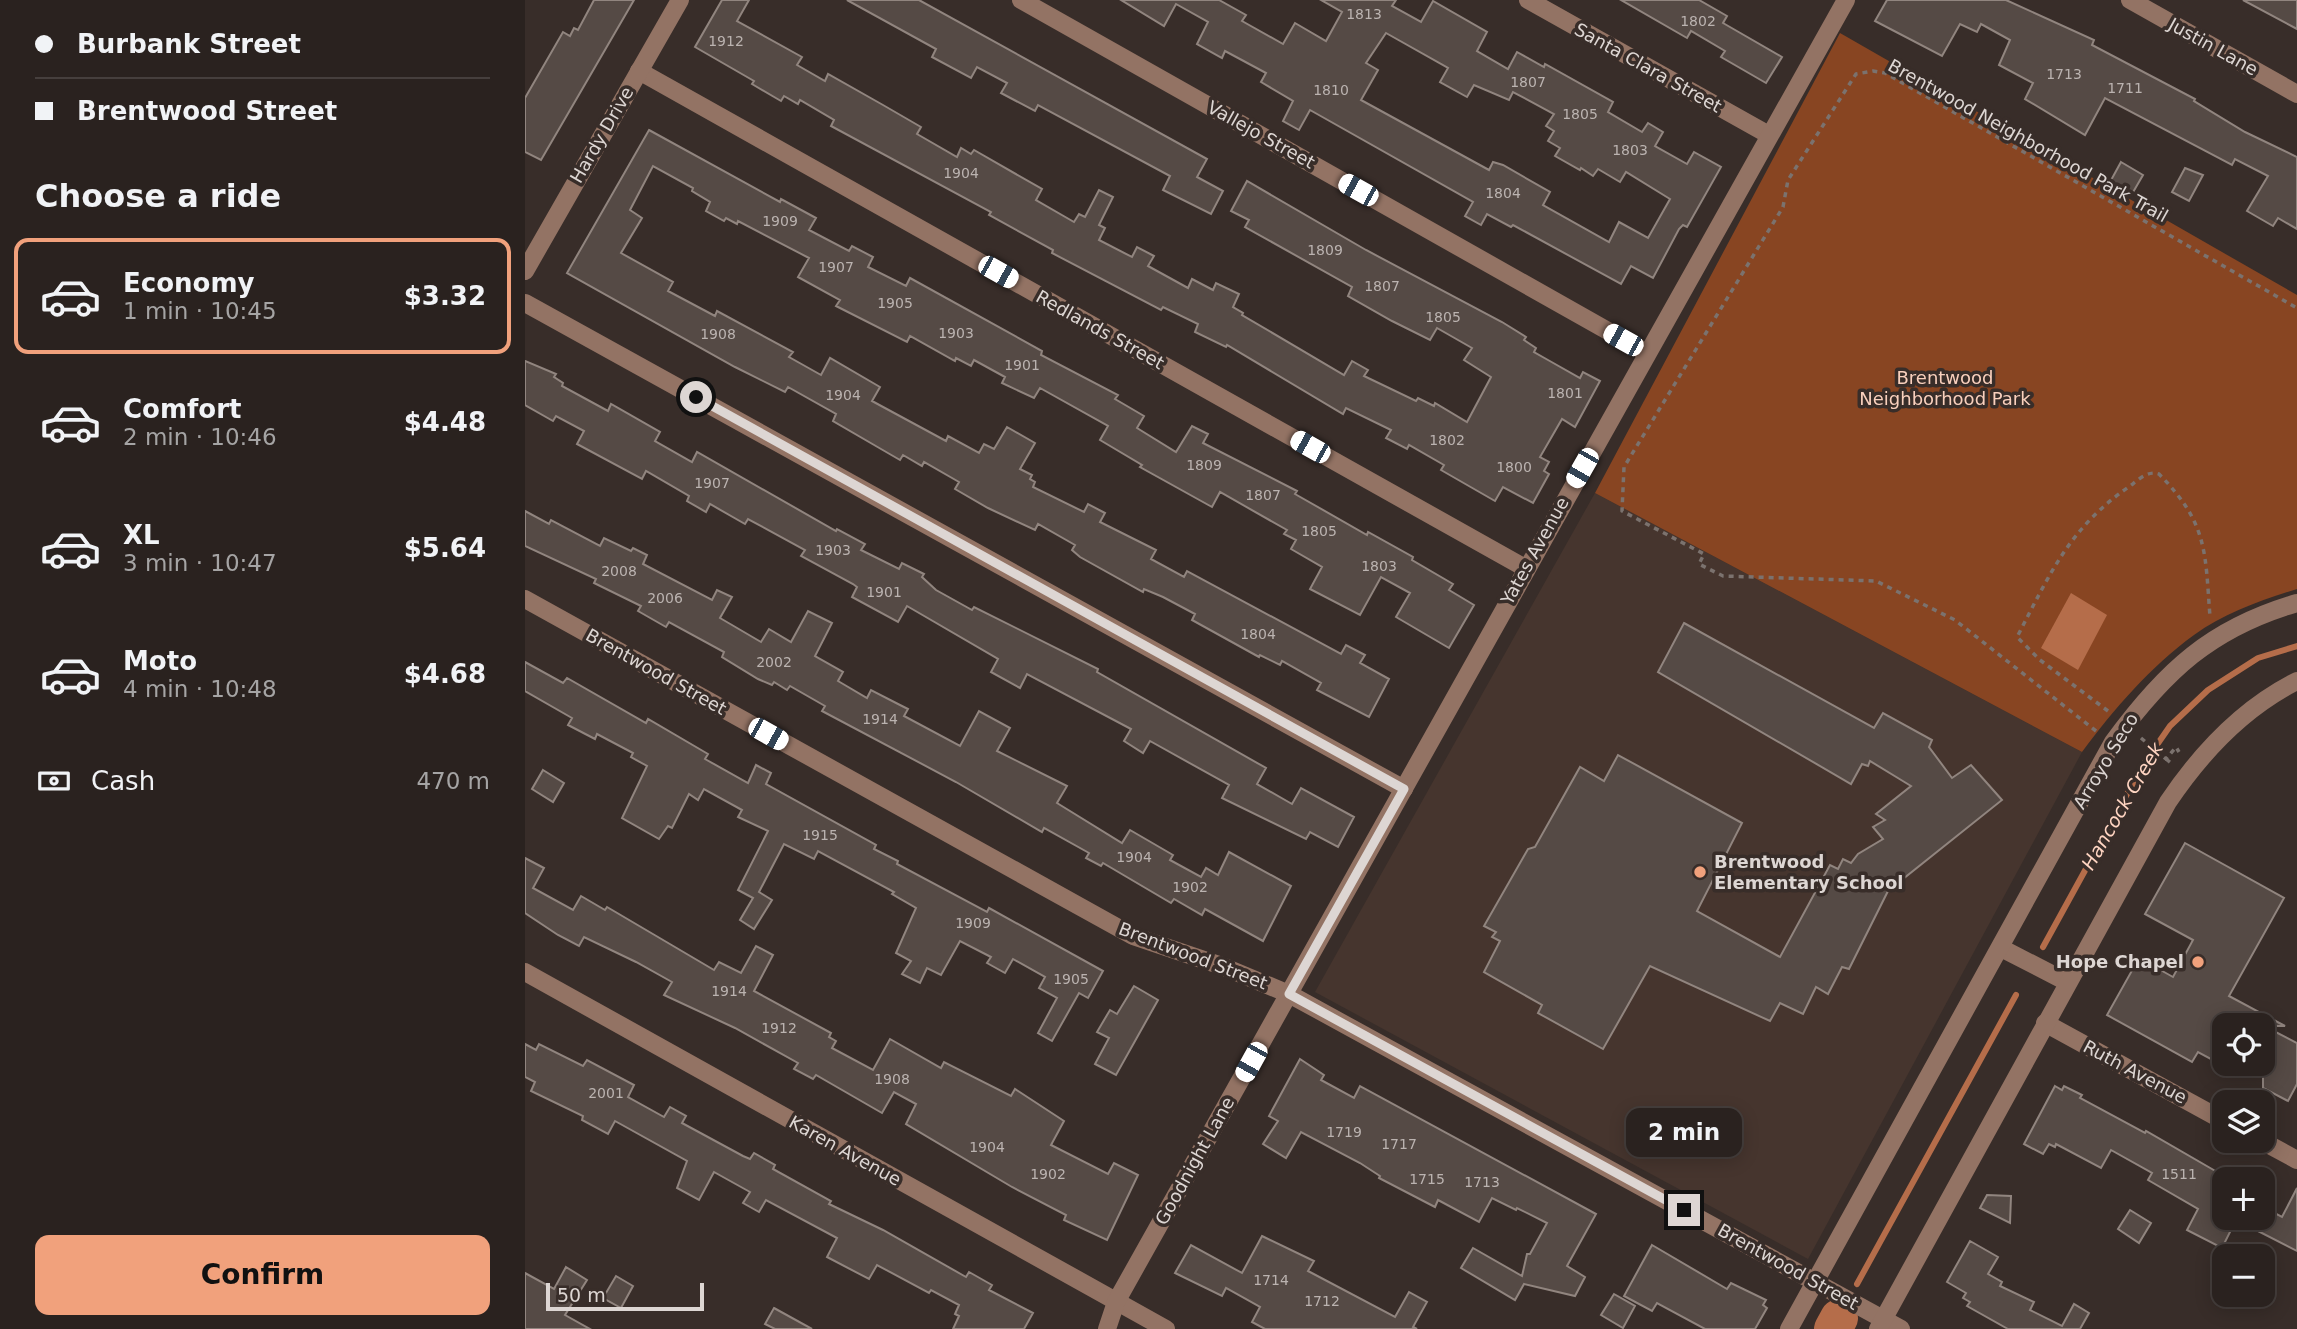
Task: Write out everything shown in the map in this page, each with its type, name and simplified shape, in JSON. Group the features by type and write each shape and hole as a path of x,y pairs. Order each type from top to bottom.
{"street":[{"name":"Hardy Drive","path":"525,271 680,0"},
{"name":"Vallejo Street","path":"1021,0 1647,353"},
{"name":"Santa Clara Street","path":"1528,0 1769,135"},
{"name":"Yates Avenue","path":"1289,994 1525,568 1846,0"},
{"name":"Justin Lane","path":"2130,0 2297,94"},
{"name":"Redlands Street","path":"639,71 1525,568"},
{"path":"525,303 1404,789"},
{"name":"Brentwood Street","path":"525,599 1133,936 1221,966 1289,994 1816,1281 1880,1324 1901,1329"},
{"name":"Arroyo Seco","path":"1789,1329 2109,749 2145,698 2188,658 2211,641 2255,618 2297,603"},
{"path":"1880,1324 2168,802 2187,774 2241,718 2297,681"},
{"path":"2001,948 2067,982"},
{"name":"Karen Avenue","path":"525,972 1165,1329"},
{"name":"Goodnight Lane","path":"1107,1329 1116,1302 1289,994"},
{"name":"Ruth Avenue","path":"2045,1023 2212,1114"},
{"path":"2275,1148 2297,1160"}],"path":[{"name":"Brentwood Neighborhood Park Trail","path":"2096,731 1955,620 1876,582 1723,576 1699,564 1705,554 1622,511 1624,467 1783,207 1788,180 1856,74 1873,71 1885,73 2297,309"},
{"path":"2108,711 2040,660 2017,637 2067,543 2102,507 2145,475 2159,474 2172,488 2204,541 2210,617"},
{"path":"2142,741 2165,759"}],"shaded area":[{"name":"Brentwood Elementary School","path":"1595,493 2082,752 1808,1259 1315,992"},
{"path":"2071,593 2107,615 2078,670 2041,648"}],"green space":[{"name":"Brentwood Neighborhood Park","path":"1840,33 2297,295 2297,589 2231,614 2206,627 2178,647 2133,689 2082,752 1595,493"}],"building":[{"path":"594,0 634,0 541,160 525,152 525,98 563,32 570,36 574,28 578,30"},
{"path":"722,0 749,0 737,21 802,57 797,65 825,81 828,74 883,105 921,127 917,134 957,157 961,148 971,154 974,150 1042,189 1036,200 1074,222 1079,214 1085,217 1099,190 1113,197 1099,225 1105,228 1099,240 1132,257 1137,247 1154,256 1148,266 1188,288 1192,279 1213,290 1216,283 1239,294 1233,307 1243,313 1242,315 1344,375 1352,361 1368,370 1364,376 1416,401 1418,398 1434,406 1435,403 1467,422 1491,377 1464,360 1472,348 1437,328 1430,340 1392,321 1348,296 1352,287 1245,227 1249,220 1231,211 1247,181 1366,250 1502,322 1526,337 1524,340 1536,348 1534,352 1548,360 1580,378 1583,372 1600,381 1575,427 1562,419 1540,457 1549,462 1544,471 1549,474 1533,503 1503,487 1495,501 1441,470 1444,465 1409,445 1407,449 1386,438 1391,430 1346,408 1343,414 1227,345 1226,347 1195,332 1198,324 1163,307 1161,310 1052,253 1053,250 989,215 991,212 831,126 834,120 800,100 798,104 784,96 781,101 752,84 754,81 695,47"},
{"path":"847,0 919,0 1207,159 1197,177 1223,191 1211,214 1163,190 1170,176 1038,105 1035,111 1001,93 1007,83 977,67 971,78 932,57 936,49"},
{"path":"1121,0 1219,0 1246,15 1242,21 1283,44 1295,23 1326,41 1342,12 1321,0 1396,0 1392,6 1421,22 1433,1 1487,32 1477,51 1508,69 1517,52 1544,67 1545,64 1613,102 1608,112 1642,132 1648,123 1663,132 1655,146 1687,164 1694,152 1721,167 1687,227 1683,225 1679,229 1653,278 1631,266 1621,284 1513,225 1511,227 1487,214 1481,225 1465,216 1473,202 1310,110 1299,130 1283,121 1293,101 1261,82 1266,73 1225,51 1222,58 1197,44 1208,22 1176,4 1164,26","holes":["1386,33 1448,68 1440,82 1467,97 1474,85 1509,100 1513,92 1554,114 1546,126 1554,131 1548,141 1560,148 1555,156 1593,176 1598,169 1620,182 1626,172 1670,199 1648,238 1619,222 1609,242 1543,205 1550,192 1503,165 1493,162 1489,170 1361,100 1378,70 1366,63"]},
{"path":"1621,0 1699,0 1727,16 1723,23 1782,57 1766,83 1721,57 1725,51 1691,31 1687,38"},
{"path":"1887,0 2006,0 2094,40 2092,45 2195,99 2194,101 2245,132 2297,157 2297,229 2278,218 2273,226 2247,211 2268,176 2235,159 2232,165 2105,98 2085,135 2025,99 2033,83 1999,65 2010,40 1981,24 1977,32 1960,24 1942,56 1875,21"},
{"path":"2243,0 2297,0 2297,29"},
{"path":"649,130 780,202 781,199 816,218 809,230 849,251 852,246 873,257 868,267 906,286 910,278 1042,351 1041,355 1118,395 1115,399 1144,416 1137,428 1176,452 1192,426 1208,434 1203,443 1297,491 1295,494 1367,535 1368,532 1413,557 1412,560 1453,584 1449,590 1474,605 1449,648 1396,617 1410,593 1381,577 1360,615 1310,589 1322,567 1291,549 1296,540 1284,534 1287,530 1220,492 1212,507 1140,467 1142,465 1100,440 1108,426 1040,388 1034,398 1002,383 1005,377 974,360 971,366 956,358 955,361 910,336 907,342 836,306 840,300 798,277 809,258 738,221 737,224 726,218 724,221 706,211 710,202 692,191 693,188 653,166 630,210 642,218 621,253 673,282 668,291 715,316 717,311 793,352 789,357 821,375 830,358 880,387 872,401 946,441 948,436 979,453 984,444 994,449 1007,427 1035,443 1020,469 1032,475 1030,479 1035,482 1033,487 1084,512 1088,504 1105,513 1100,522 1156,550 1151,559 1184,577 1187,571 1341,654 1346,645 1365,655 1360,663 1389,679 1369,717 1317,690 1321,683 1282,661 1280,665 1260,655 1259,657 1192,620 1195,614 1163,597 1144,589 1143,592 1080,557 1072,550 1075,545 1038,524 1035,530 988,508 955,489 959,482 924,462 922,466 903,455 900,460 833,421 836,414 788,387 785,392 735,367 567,273"},
{"path":"2121,162 2143,175 2132,194 2110,182"},
{"path":"2185,168 2203,175 2189,201 2172,192"},
{"path":"525,361 556,374 554,377 563,383 562,386 608,411 611,404 660,432 655,441 692,462 697,452 836,531 837,529 865,544 861,550 899,569 902,563 924,574 922,577 936,590 972,610 974,607 1098,669 1097,672 1266,768 1257,784 1292,804 1301,788 1354,817 1338,847 1310,832 1306,839 1222,798 1229,785 1150,741 1143,753 1124,741 1131,729 1027,674 1020,688 991,672 998,659 907,606 898,622 852,597 857,587 853,584 801,556 805,550 748,519 745,524 710,504 706,512 687,501 689,496 646,471 642,479 577,444 584,431 556,416 553,421 525,405"},
{"path":"525,511 549,524 551,520 600,546 604,538 631,551 633,548 647,555 643,564 712,600 717,590 732,597 720,618 761,642 769,629 791,642 808,611 832,623 815,656 843,672 838,681 867,698 871,690 908,709 904,716 960,746 979,711 1010,728 997,751 1067,786 1057,803 1122,843 1130,830 1173,855 1170,860 1201,877 1206,868 1218,875 1229,852 1291,886 1263,941 1205,909 1202,915 1174,899 1171,903 1103,863 1101,866 1086,858 1089,853 1044,828 1042,832 956,782 822,711 825,706 790,686 787,690 774,682 772,685 758,679 722,657 724,652 669,622 666,627 638,611 641,606 594,583 596,579 525,546"},
{"path":"1684,623 1874,728 1883,713 1932,740 1929,747 1952,778 1971,765 2002,800 1888,891 1849,969 1842,967 1828,994 1816,987 1803,1014 1780,1003 1770,1021 1650,966 1603,1049 1538,1013 1542,1005 1484,972 1500,941 1492,937 1496,932 1484,926 1528,849 1535,847 1580,767 1604,781 1618,755 1742,823 1697,911 1780,957 1830,865 1838,869 1843,859 1851,863 1858,854 1883,839 1873,827 1885,820 1876,814 1911,786 1870,761 1868,766 1862,764 1851,784 1658,672"},
{"path":"525,662 563,683 567,678 646,723 648,719 708,754 705,759 748,783 756,765 771,773 766,784 876,845 874,849 898,861 897,864 987,912 989,908 1103,971 1088,998 1079,993 1052,1041 1038,1033 1057,998 1039,988 1045,977 1013,959 1005,973 987,963 991,957 960,941 941,975 927,968 920,983 902,974 911,961 896,953 916,908 892,894 894,892 818,851 814,859 784,844 759,892 772,900 754,929 740,920 753,898 738,890 768,831 738,817 742,810 704,789 698,800 689,794 672,828 668,826 659,839 622,818 647,766 631,757 633,753 597,734 595,739 568,725 572,718 525,691"},
{"path":"543,770 564,783 553,802 532,789"},
{"name":"Hope Chapel","path":"2185,843 2284,898 2229,996 2261,1013 2212,1013 2212,1060 2198,1052 2192,1062 2107,1015 2139,958 2173,977 2193,940 2145,914"},
{"path":"525,858 544,868 533,888 573,910 581,896 605,910 607,907 714,970 719,962 741,973 756,946 773,955 754,991 831,1033 829,1037 836,1041 832,1048 873,1070 890,1039 941,1068 944,1062 1011,1096 1015,1089 1064,1121 1051,1145 1108,1174 1114,1163 1138,1175 1107,1240 1064,1220 1066,1215 1012,1187 906,1124 916,1104 894,1092 882,1113 816,1075 813,1079 794,1069 798,1063 735,1028 664,995 672,982 636,962 584,937 579,946 558,935 525,913"},
{"path":"1134,986 1158,1000 1116,1075 1095,1064 1109,1038 1097,1032 1110,1010 1117,1014"},
{"name":"Hope Chapel","path":"2275,1032 2297,1043 2297,1084 2288,1101 2275,1094 2275,1090 2263,1088 2263,1076 2275,1076"},
{"path":"525,1044 536,1050 539,1044 583,1066 587,1060 634,1085 628,1097 664,1117 670,1107 686,1116 682,1123 750,1159 754,1153 775,1165 773,1169 831,1201 829,1204 883,1230 966,1277 969,1272 992,1285 989,1290 1033,1313 1024,1329 953,1329 959,1316 955,1314 959,1305 931,1290 929,1293 877,1265 869,1279 827,1257 837,1238 766,1200 759,1212 743,1203 750,1192 714,1172 699,1200 677,1188 687,1161 615,1121 608,1134 582,1120 583,1116 531,1091 535,1082 525,1077"},
{"path":"1300,1059 1324,1075 1321,1080 1354,1098 1360,1086 1596,1214 1567,1266 1585,1277 1575,1296 1524,1284 1515,1300 1461,1268 1473,1248 1522,1276 1527,1254 1530,1254 1547,1223 1517,1208 1516,1210 1492,1198 1479,1222 1438,1200 1435,1207 1301,1132 1286,1158 1263,1144 1278,1121 1269,1116"},
{"path":"2055,1086 2062,1090 2064,1086 2082,1095 2080,1098 2145,1133 2146,1131 2212,1169 2212,1230 2231,1230 2224,1244 2214,1244 2187,1230 2198,1209 2148,1180 2152,1173 2111,1150 2101,1168 2056,1144 2055,1147 2049,1144 2043,1154 2024,1144"},
{"path":"2297,1188 2297,1251 2256,1230 2275,1230 2275,1213 2282,1217"},
{"path":"1987,1195 2011,1196 2010,1223 1980,1208"},
{"path":"2130,1210 2151,1223 2139,1243 2118,1229"},
{"path":"1262,1236 1314,1261 1308,1271 1395,1317 1409,1292 1427,1302 1413,1327 1417,1329 1265,1329 1252,1322 1260,1307 1226,1288 1222,1296 1175,1273 1191,1245 1242,1273"},
{"path":"1970,1241 1998,1257 1988,1274 2002,1282 2000,1286 2034,1302 2030,1310 2062,1326 2074,1304 2089,1313 2080,1329 2008,1329 1967,1306 1970,1302 1963,1298 1966,1293 1947,1282"},
{"path":"1652,1245 1727,1289 1731,1283 1766,1300 1763,1305 1767,1308 1755,1329 1705,1329 1657,1303 1652,1311 1624,1296"},
{"path":"566,1267 587,1280 565,1315 590,1329 525,1329 525,1273 554,1289"},
{"path":"616,1276 633,1286 621,1308 603,1298"},
{"path":"1614,1294 1635,1306 1623,1328 1601,1315"},
{"path":"774,1308 812,1329 775,1329 765,1324"}],"waterway":[{"name":"Hancock Creek","path":"2043,947 2143,765 2170,726 2208,690 2258,658 2297,646"},
{"name":"Hancock Creek","path":"1857,1284 2016,995"},
{"name":"Hancock Creek","path":"1833,1329 1839,1318"}],"place":[{"name":"Brentwood Elementary School","path":"1700,872"},
{"name":"Hope Chapel","path":"2198,962"}],"route":[{"path":"696,397 1404,789 1289,994 1684,1210"}]}
